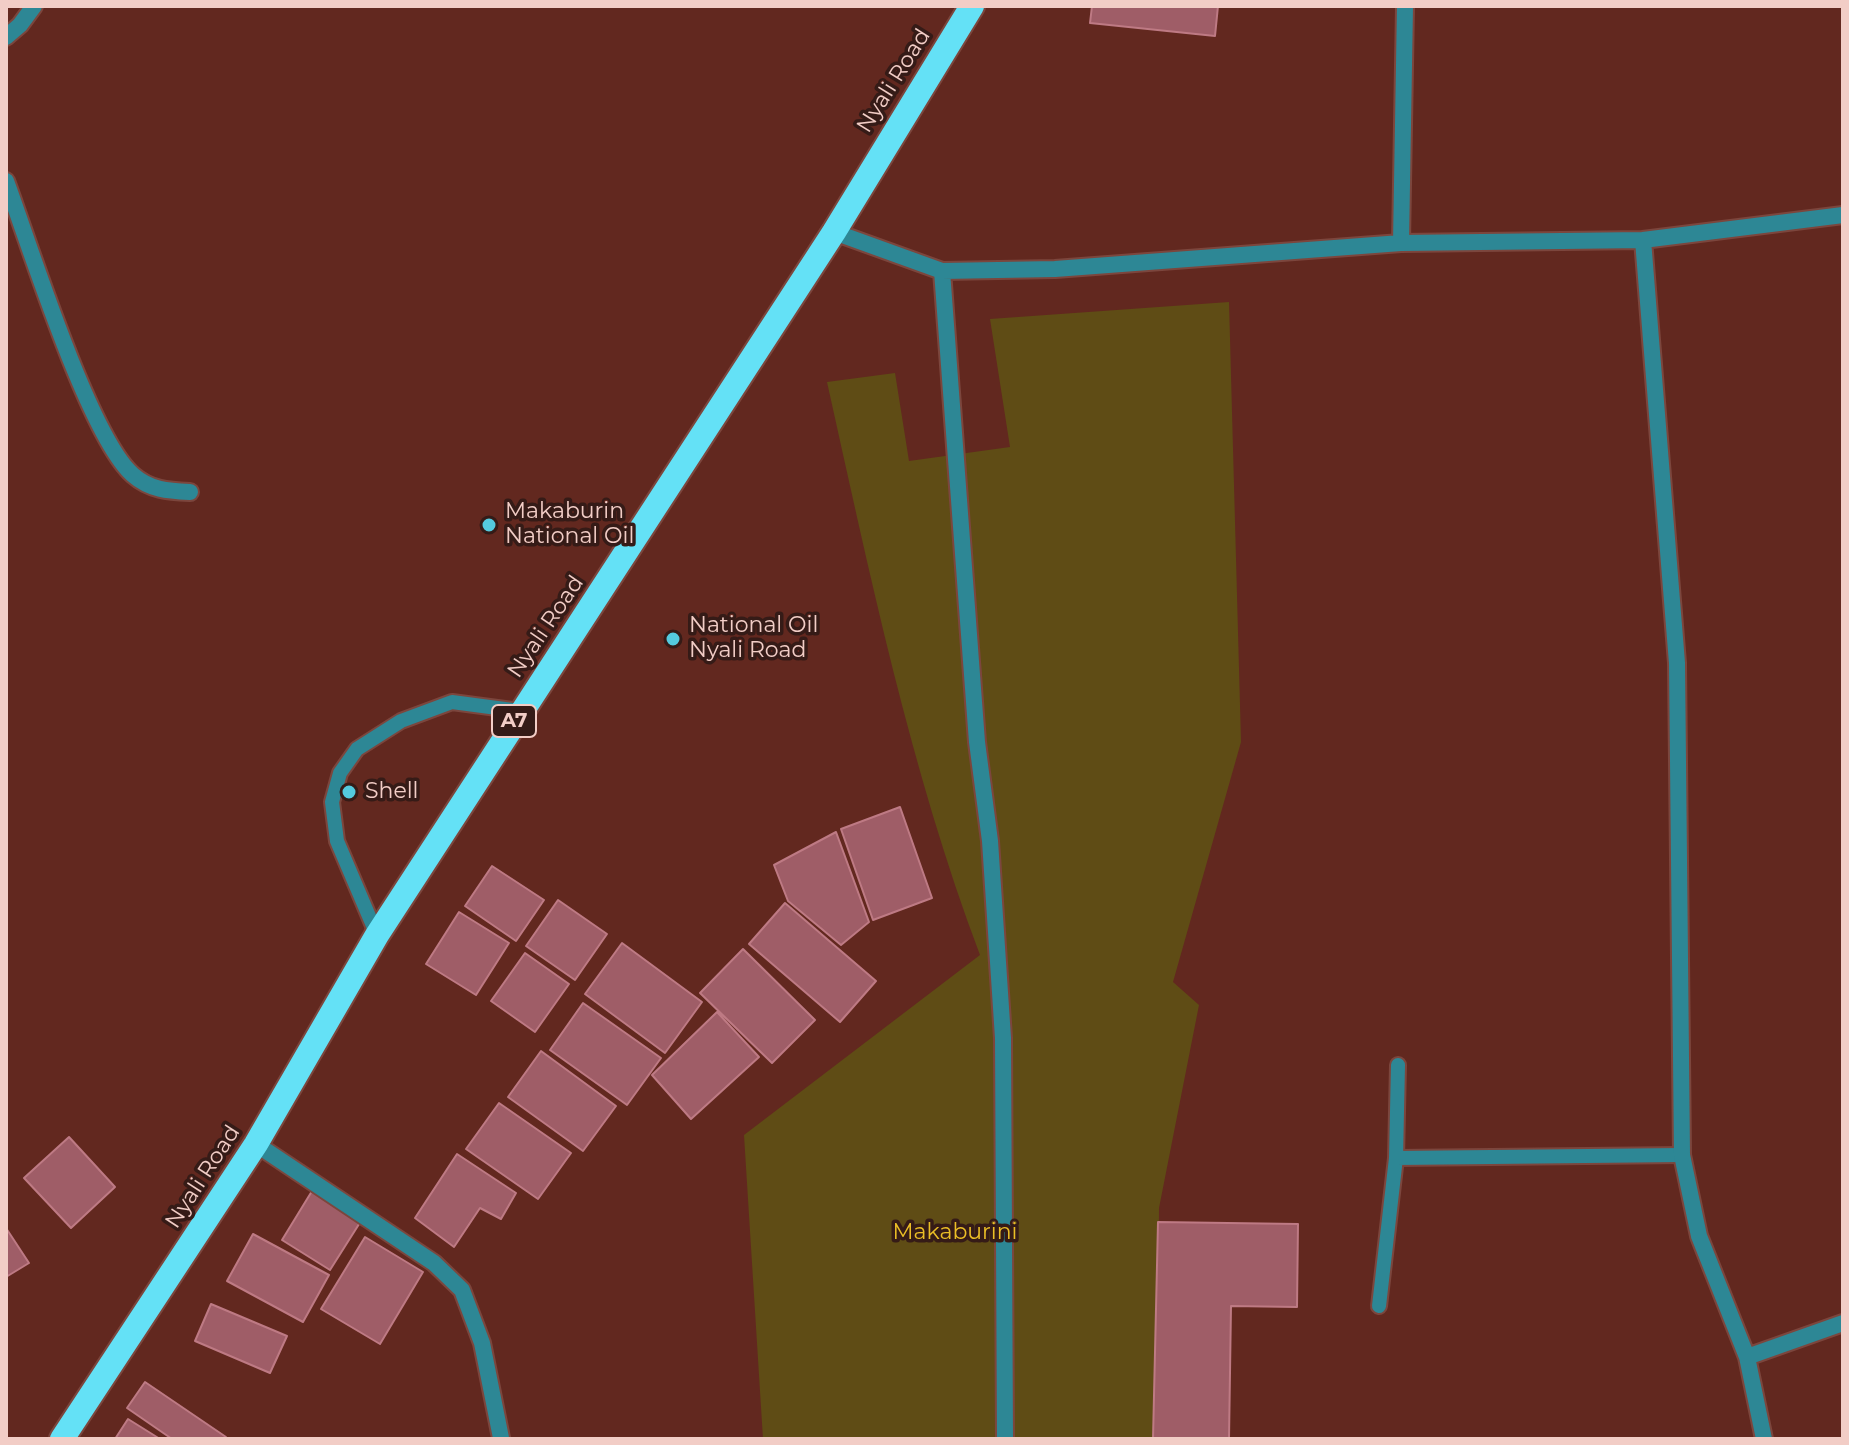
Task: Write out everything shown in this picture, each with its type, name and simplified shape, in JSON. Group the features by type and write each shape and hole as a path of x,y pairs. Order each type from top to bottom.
{"highway":[{"name":"Nyali Road","path":"62,1439 256,1144 377,935 834,232 972,6"}],"street":[{"path":"6,37 34,6"},
{"path":"1401,243 1405,6"},
{"path":"6,181 88,399 111,444 131,474 155,489 190,492"},
{"path":"834,232 942,271 1055,269 1401,243 1643,240 1843,215"},
{"path":"1643,240 1677,663 1682,1155 1699,1236 1747,1357 1764,1439"},
{"path":"942,271 977,742 990,841 1003,1038 1005,1439"},
{"path":"256,1144 434,1263 462,1290 482,1343 501,1438"},
{"path":"1747,1357 1843,1323"}],"lane":[{"path":"377,935 337,841 332,802 340,773 357,749 401,721 452,702 520,711"},
{"path":"1379,1306 1396,1158 1398,1065"},
{"path":"1396,1158 1682,1155"}],"green space":[{"name":"Makaburini","path":"1229,302 1241,742 1173,982 1199,1005 1159,1208 1158,1439 763,1439 744,1135 980,955 955,885 912,743 827,382 895,373 909,461 1010,447 990,319"}],"building":[{"path":"1092,6 1218,6 1215,36 1090,23"},
{"path":"900,807 932,898 873,920 841,829"},
{"path":"836,832 869,922 841,945 788,901 774,865"},
{"path":"492,866 544,900 516,941 465,906"},
{"path":"558,900 607,934 575,980 526,946"},
{"path":"785,903 876,981 840,1022 749,944"},
{"path":"459,912 509,943 476,995 426,964"},
{"path":"622,943 702,1002 665,1053 585,994"},
{"path":"743,949 815,1020 772,1063 700,993"},
{"path":"525,953 569,984 535,1032 491,1001"},
{"path":"583,1003 661,1058 627,1105 550,1050"},
{"path":"717,1012 759,1057 691,1119 652,1075"},
{"path":"541,1051 616,1106 583,1151 508,1097"},
{"path":"499,1103 571,1153 538,1199 466,1149"},
{"path":"69,1137 115,1187 71,1228 24,1178"},
{"path":"457,1154 516,1193 501,1219 480,1208 454,1247 415,1218"},
{"path":"312,1191 361,1221 330,1270 282,1240"},
{"path":"1158,1222 1298,1224 1297,1307 1231,1306 1229,1439 1153,1439"},
{"path":"6,1228 29,1263 6,1277"},
{"path":"253,1234 329,1275 303,1322 227,1281"},
{"path":"365,1237 423,1272 380,1344 321,1309"},
{"path":"211,1304 287,1336 270,1373 195,1341"},
{"path":"145,1382 226,1437 172,1439 127,1408"},
{"path":"128,1419 160,1439 115,1439"}],"place":[{"name":"Makaburin National Oil","path":"489,525"},
{"name":"National Oil Nyali Road","path":"673,639"},
{"name":"Shell","path":"349,792"}]}
